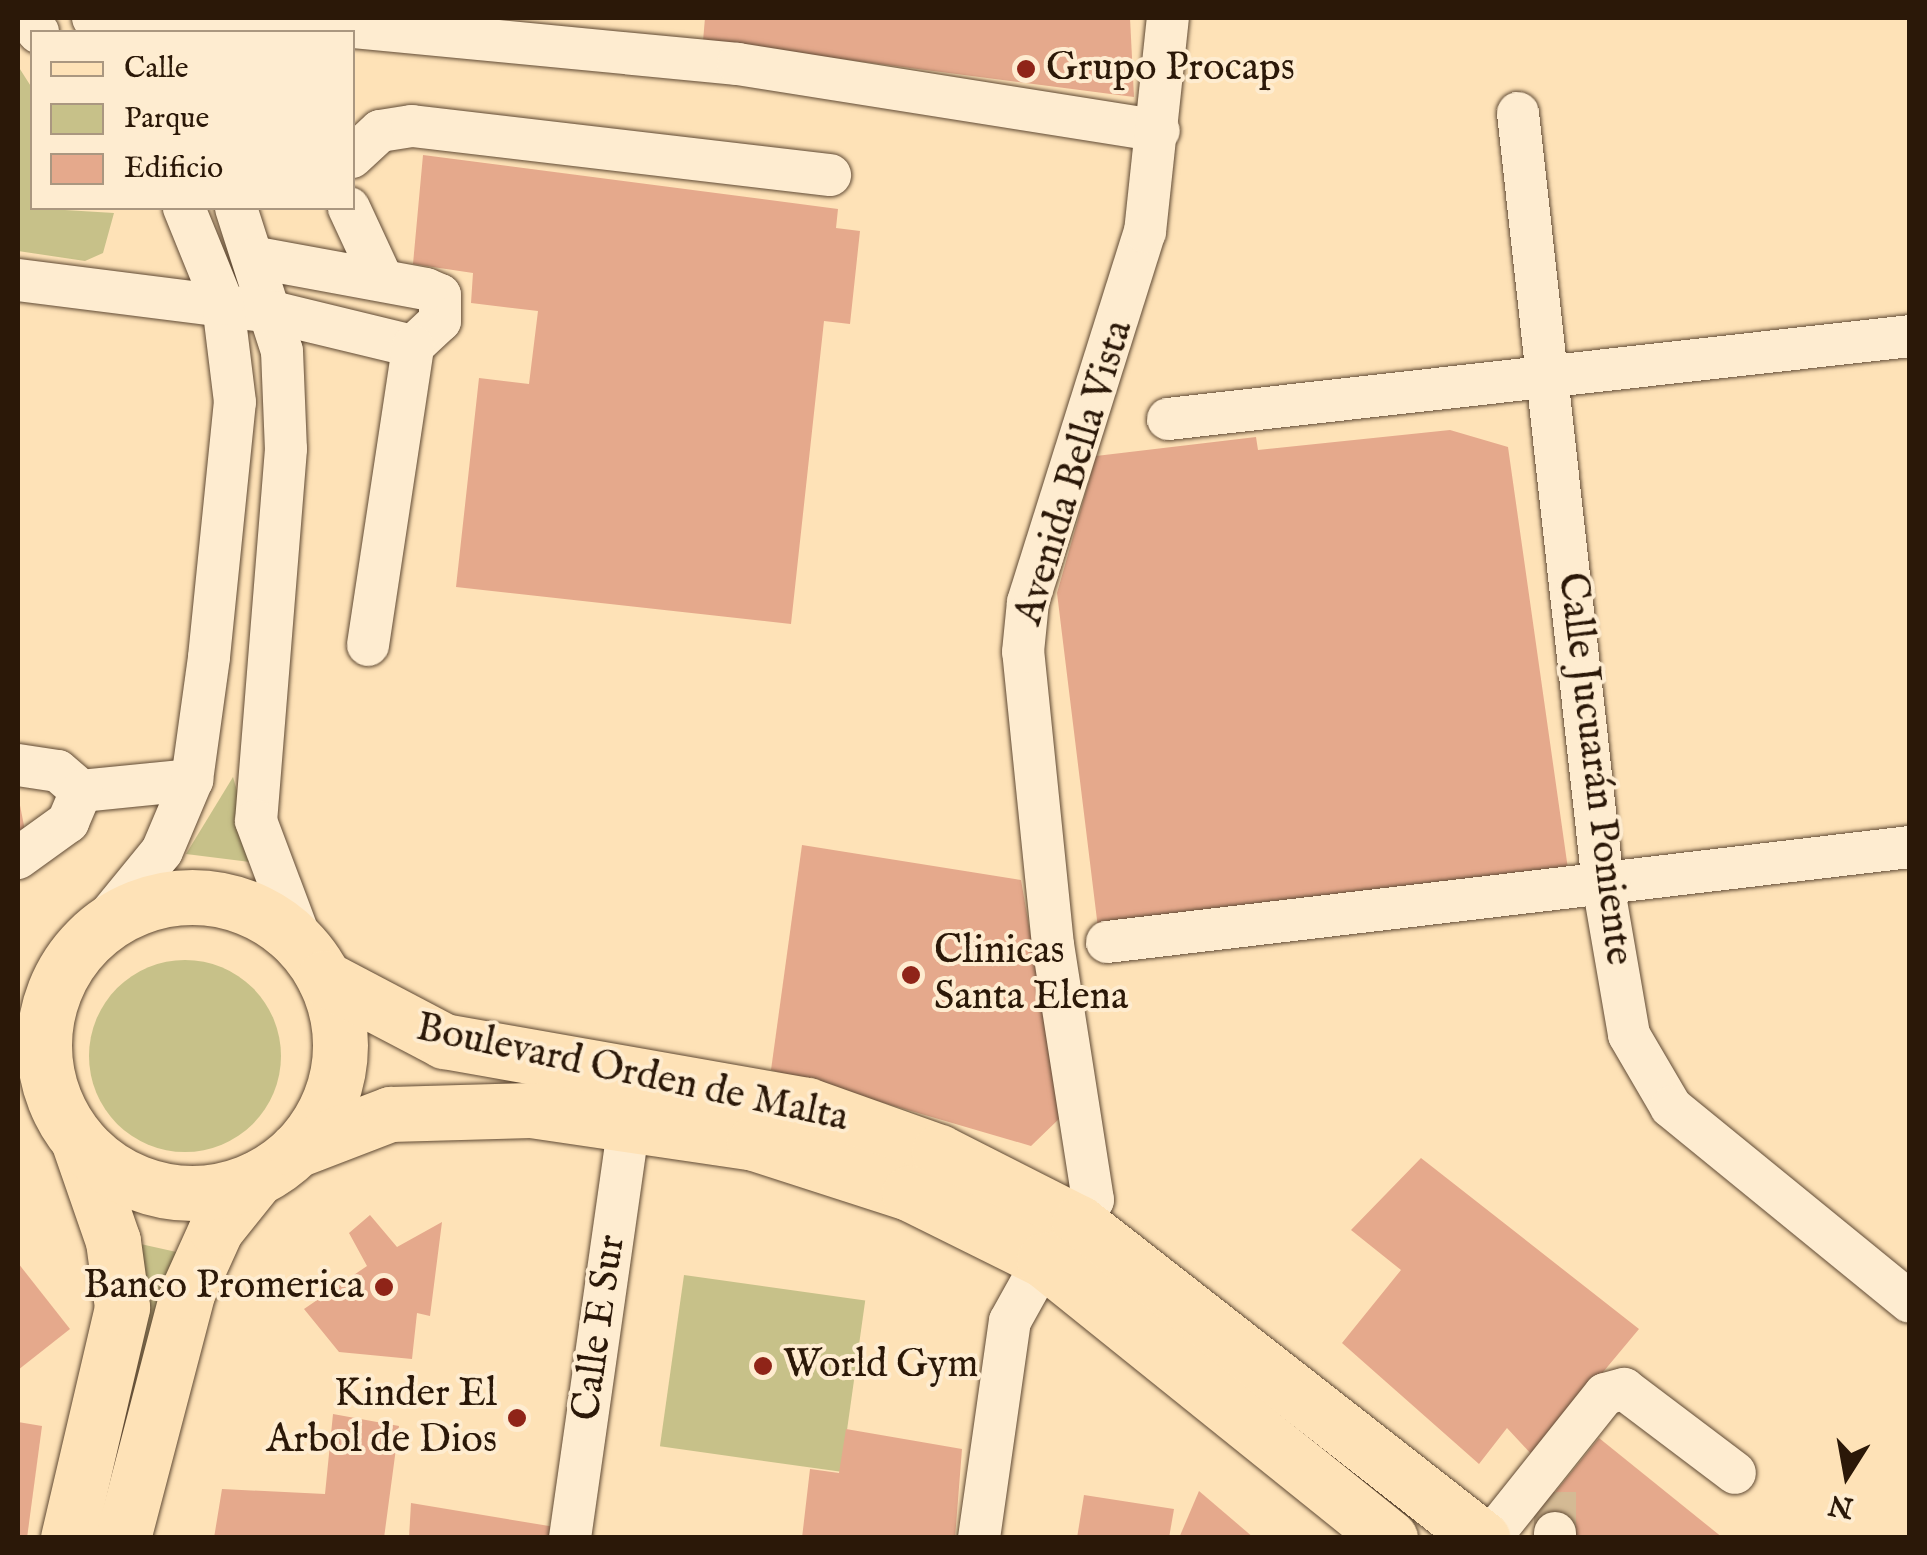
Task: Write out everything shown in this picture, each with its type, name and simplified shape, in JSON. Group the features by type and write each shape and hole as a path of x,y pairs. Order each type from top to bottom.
{"main road":[{"path":"18,968 148,903 202,897 254,910 314,963 338,1013 340,1064 325,1111 216,1229 188,1291 123,1538"},
{"path":"68,1538 122,1307 113,1241 46,1074 44,1020 63,969 92,934"},
{"name":"Boulevard Orden de Malta","path":"314,963 444,1041 870,1125 1062,1241 1239,1381 1482,1538"},
{"path":"18,1084 114,1172 160,1190 209,1192 276,1164"},
{"name":"Boulevard Orden de Malta","path":"276,1164 360,1123 436,1108 630,1119 825,1164 1062,1241"},
{"name":"Boulevard Orden de Malta","path":"1239,1381 1390,1538"}],"street":[{"path":"151,30 232,18"},
{"path":"260,18 738,64 1159,131"},
{"name":"Avenida Bella Vista","path":"979,1538 1010,1321 1093,1200 1030,834 1028,602 1126,304 1159,131 1168,18"},
{"name":"Calle Jucuarán Poniente","path":"1518,112 1603,884 1630,1034 1671,1107 1910,1302"},
{"path":"355,154 380,131 412,126 830,176"},
{"path":"92,934 162,851 192,780 235,402 222,304 185,210"},
{"path":"237,210 257,258 272,312 286,449 256,821 314,963"},
{"path":"350,210 382,279"},
{"path":"18,280 272,312 413,346 434,335 440,295 382,279 257,258"},
{"path":"1168,419 1549,380 1910,336"},
{"path":"368,644 413,346"},
{"path":"18,764 58,772 81,791 192,780"},
{"path":"18,858 68,822 81,791"},
{"path":"1107,942 1910,847"},
{"name":"Calle E Sur","path":"570,1538 630,1119"},
{"path":"1490,1538 1551,1510 1605,1394 1624,1388 1735,1474"}],"green space":[{"path":"18,66 30,85 30,210 114,213 103,253 85,261 18,251"},
{"path":"233,777 258,863 186,854"},
{"path":"185,960 222,967 253,988 274,1019 281,1056 274,1093 253,1124 222,1145 185,1152 148,1145 117,1124 96,1093 89,1056 96,1019 117,988 148,967"},
{"path":"127,1241 190,1255 114,1537 91,1538"},
{"name":"World Gym","path":"684,1275 865,1300 841,1472 660,1446"}],"building":[{"name":"Grupo Procaps","path":"705,18 1130,18 1134,97 703,41"},
{"path":"423,155 838,209 836,228 860,231 850,324 824,321 791,624 456,587 479,378 529,384 538,311 471,303 473,273 413,264"},
{"path":"1450,430 1508,447 1568,869 1098,928 1057,593 1096,456 1256,437 1258,450"},
{"path":"18,795 27,841 18,842"},
{"name":"Clinicas Santa Elena","path":"802,845 1021,880 1062,1116 1031,1146 771,1070"},
{"path":"1421,1158 1639,1329 1533,1456 1507,1428 1479,1464 1342,1343 1401,1270 1351,1230"},
{"name":"Banco Promerica","path":"370,1215 397,1247 442,1222 430,1316 417,1313 412,1359 339,1352 304,1309 367,1266 349,1233"},
{"path":"18,1263 70,1329 18,1370"},
{"path":"333,1414 399,1426 384,1538 214,1538 222,1489 325,1494"},
{"path":"18,1422 42,1426 27,1538 18,1538"},
{"path":"846,1429 962,1449 955,1538 802,1538 810,1469 839,1473"},
{"path":"1599,1438 1723,1538 1561,1538 1535,1517"},
{"path":"1199,1491 1254,1538 1179,1538"},
{"path":"1084,1495 1174,1509 1169,1538 1077,1538"},
{"path":"411,1503 561,1528 560,1538 409,1538"}],"tunnel":[{"path":"1555,1492 1555,1533"}],"place":[{"name":"Grupo Procaps","path":"1026,69"},
{"name":"Clinicas Santa Elena","path":"911,975"},
{"name":"Banco Promerica","path":"384,1287"},
{"name":"World Gym","path":"763,1366"},
{"name":"Kinder El Arbol de Dios","path":"517,1418"}]}
